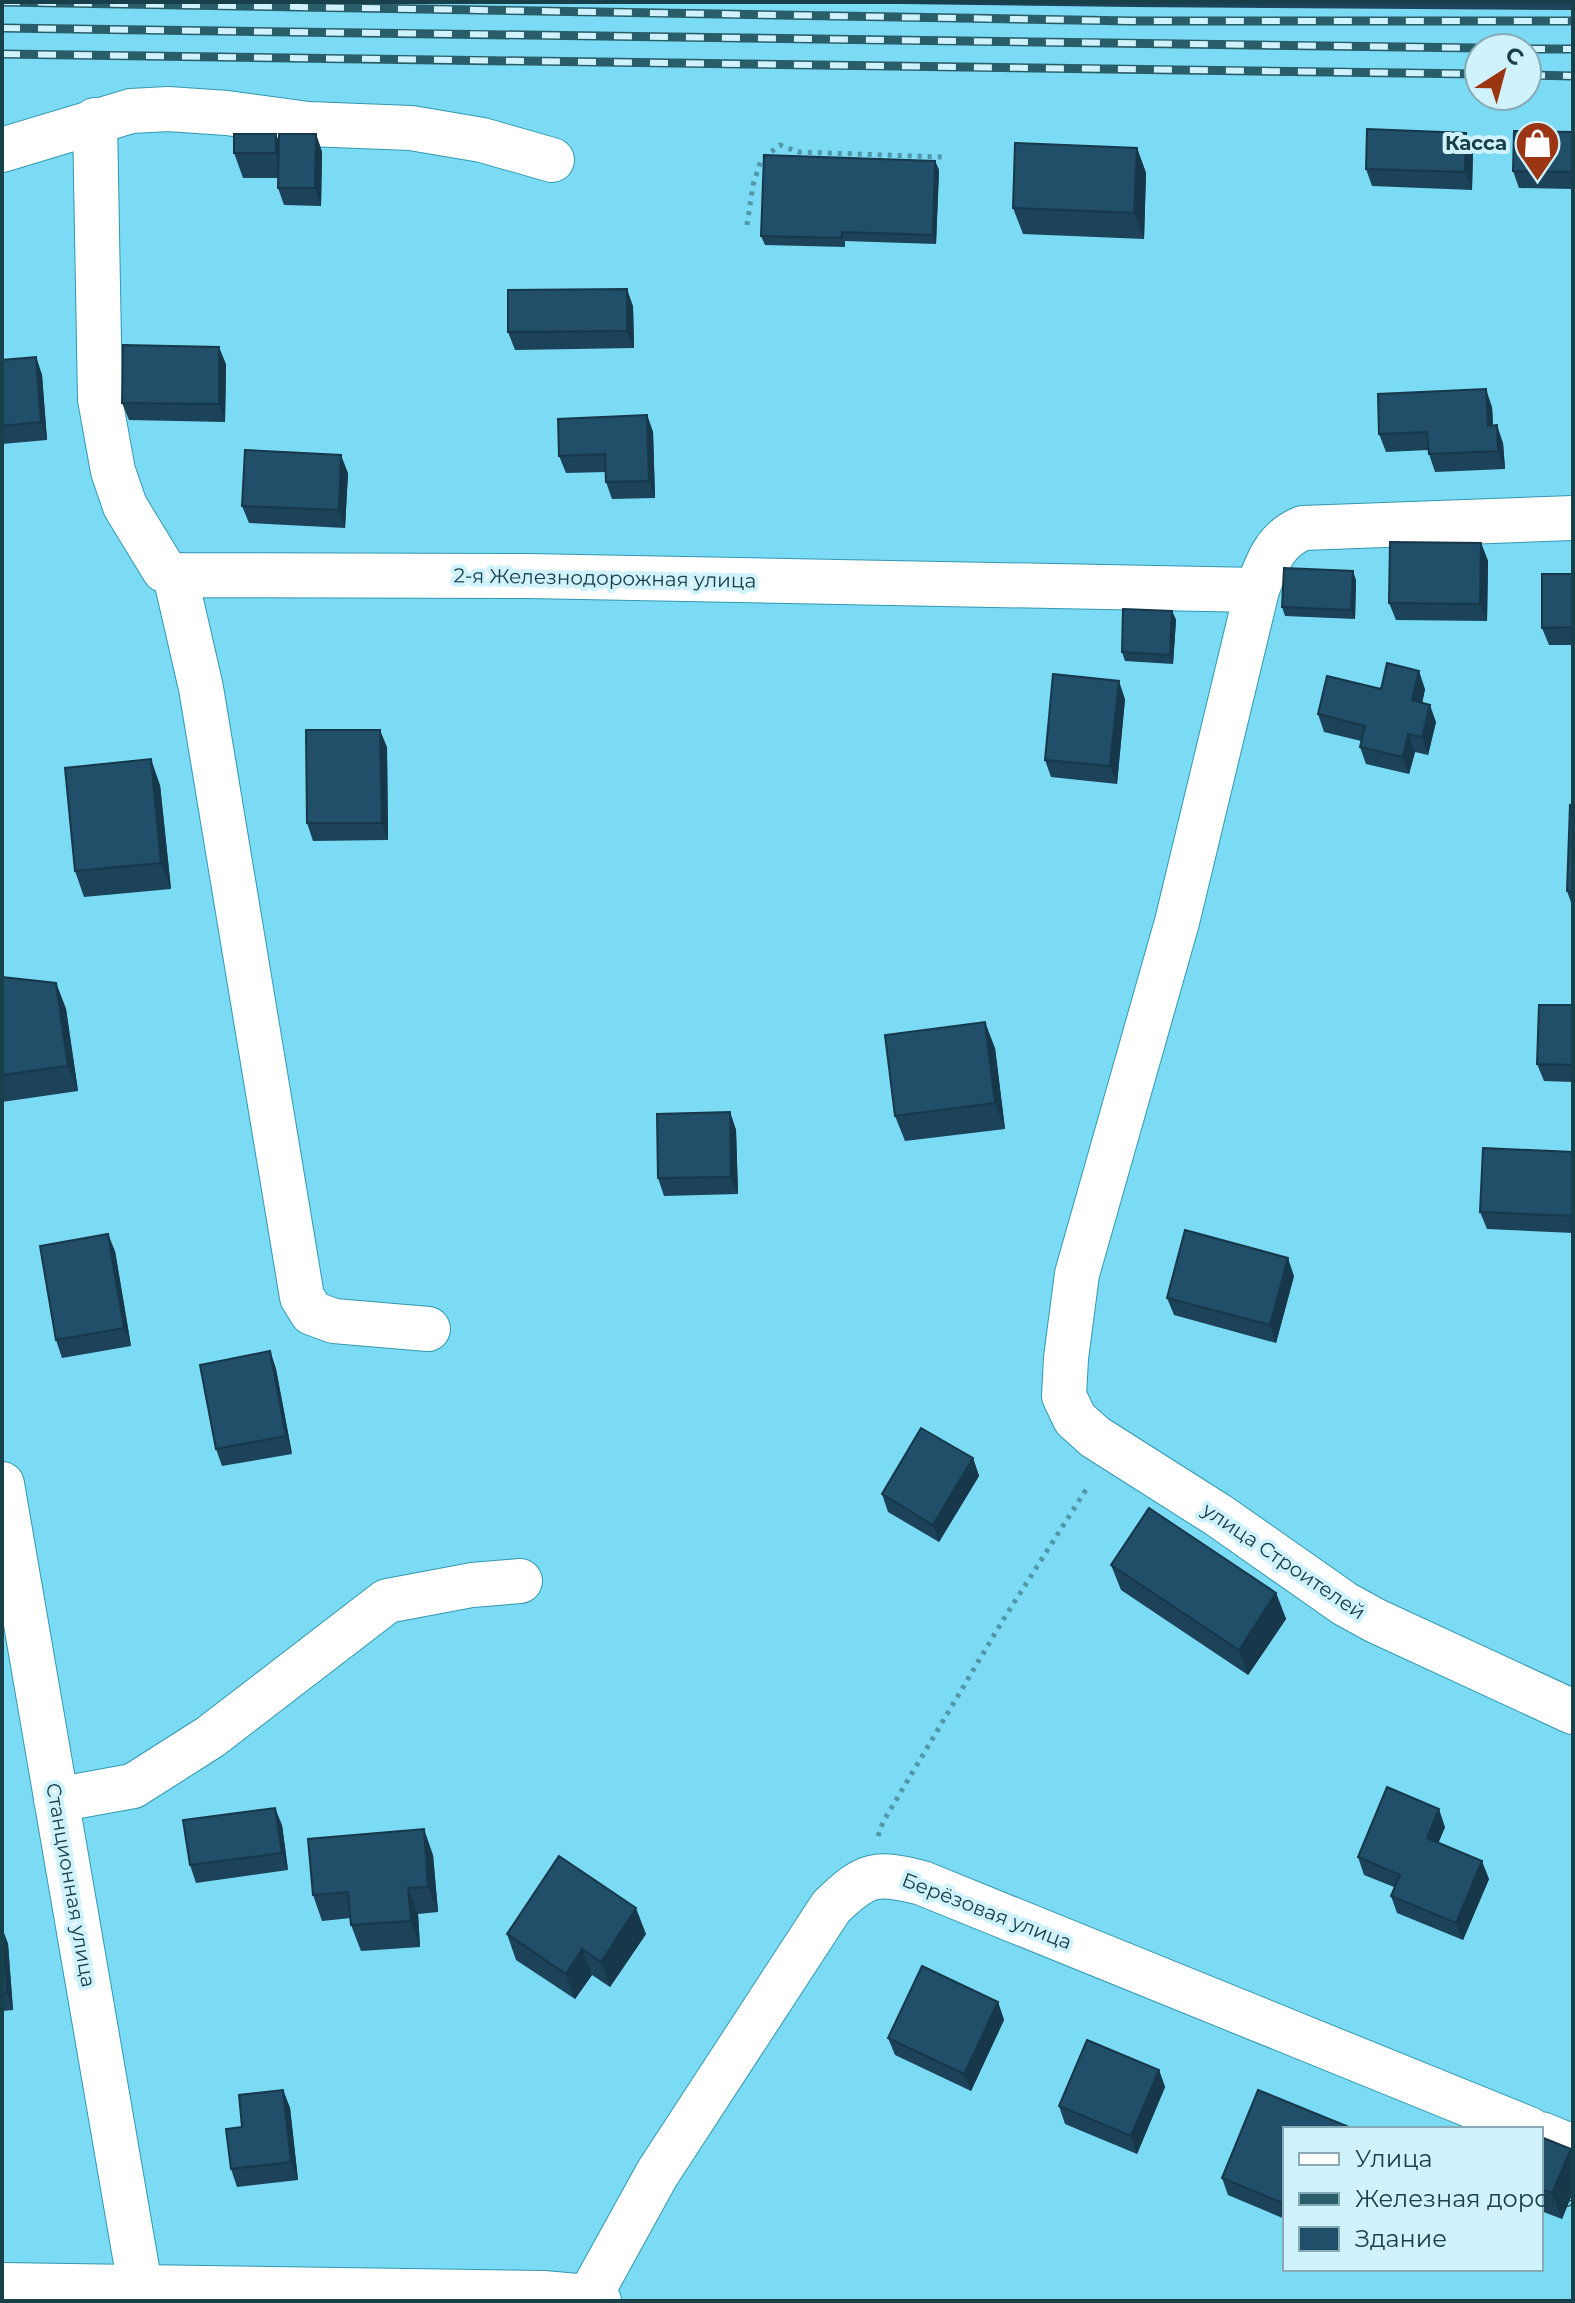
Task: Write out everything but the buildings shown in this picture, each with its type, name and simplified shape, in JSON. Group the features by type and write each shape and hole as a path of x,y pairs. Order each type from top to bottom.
{"street":[{"path":"2,150 131,111 168,109 308,124 411,128 482,140 552,160"},
{"path":"95,120 100,399 113,471 125,506 164,570 175,575 201,688 302,1297 312,1313 334,1321 428,1329"},
{"path":"1257,590 1270,556 1278,545 1288,534 1303,528 1573,518"},
{"name":"2-я Железнодорожная улица","path":"175,575 543,576 1257,590"},
{"name":"улица Строителей","path":"1257,590 1177,922 1077,1274 1064,1396 1075,1419 1112,1448 1218,1515 1355,1610 1573,1712"},
{"name":"Станционная улица","path":"2,1484 140,2286"},
{"path":"56,1800 133,1786 210,1737 387,1601 472,1585 520,1581"},
{"name":"Берёзовая улица","path":"591,2300 657,2174 831,1907 851,1887 872,1876 894,1876 922,1883 1524,2127"},
{"path":"1543,2135 1573,2147"},
{"path":"2,2285 543,2293 591,2300"}],"path":[{"path":"747,225 753,185 761,160 780,145 798,152 942,157"},
{"path":"872,1876 874,1847 883,1822 1003,1620 1112,1448"}],"railway":[{"path":"2,2 1132,21 1573,21"},
{"path":"2,28 1463,48"},
{"path":"1543,49 1573,49"},
{"path":"2,54 1463,74"},
{"path":"1543,75 1573,76"}],"place":[{"name":"Касса","path":"1538,182"}]}
